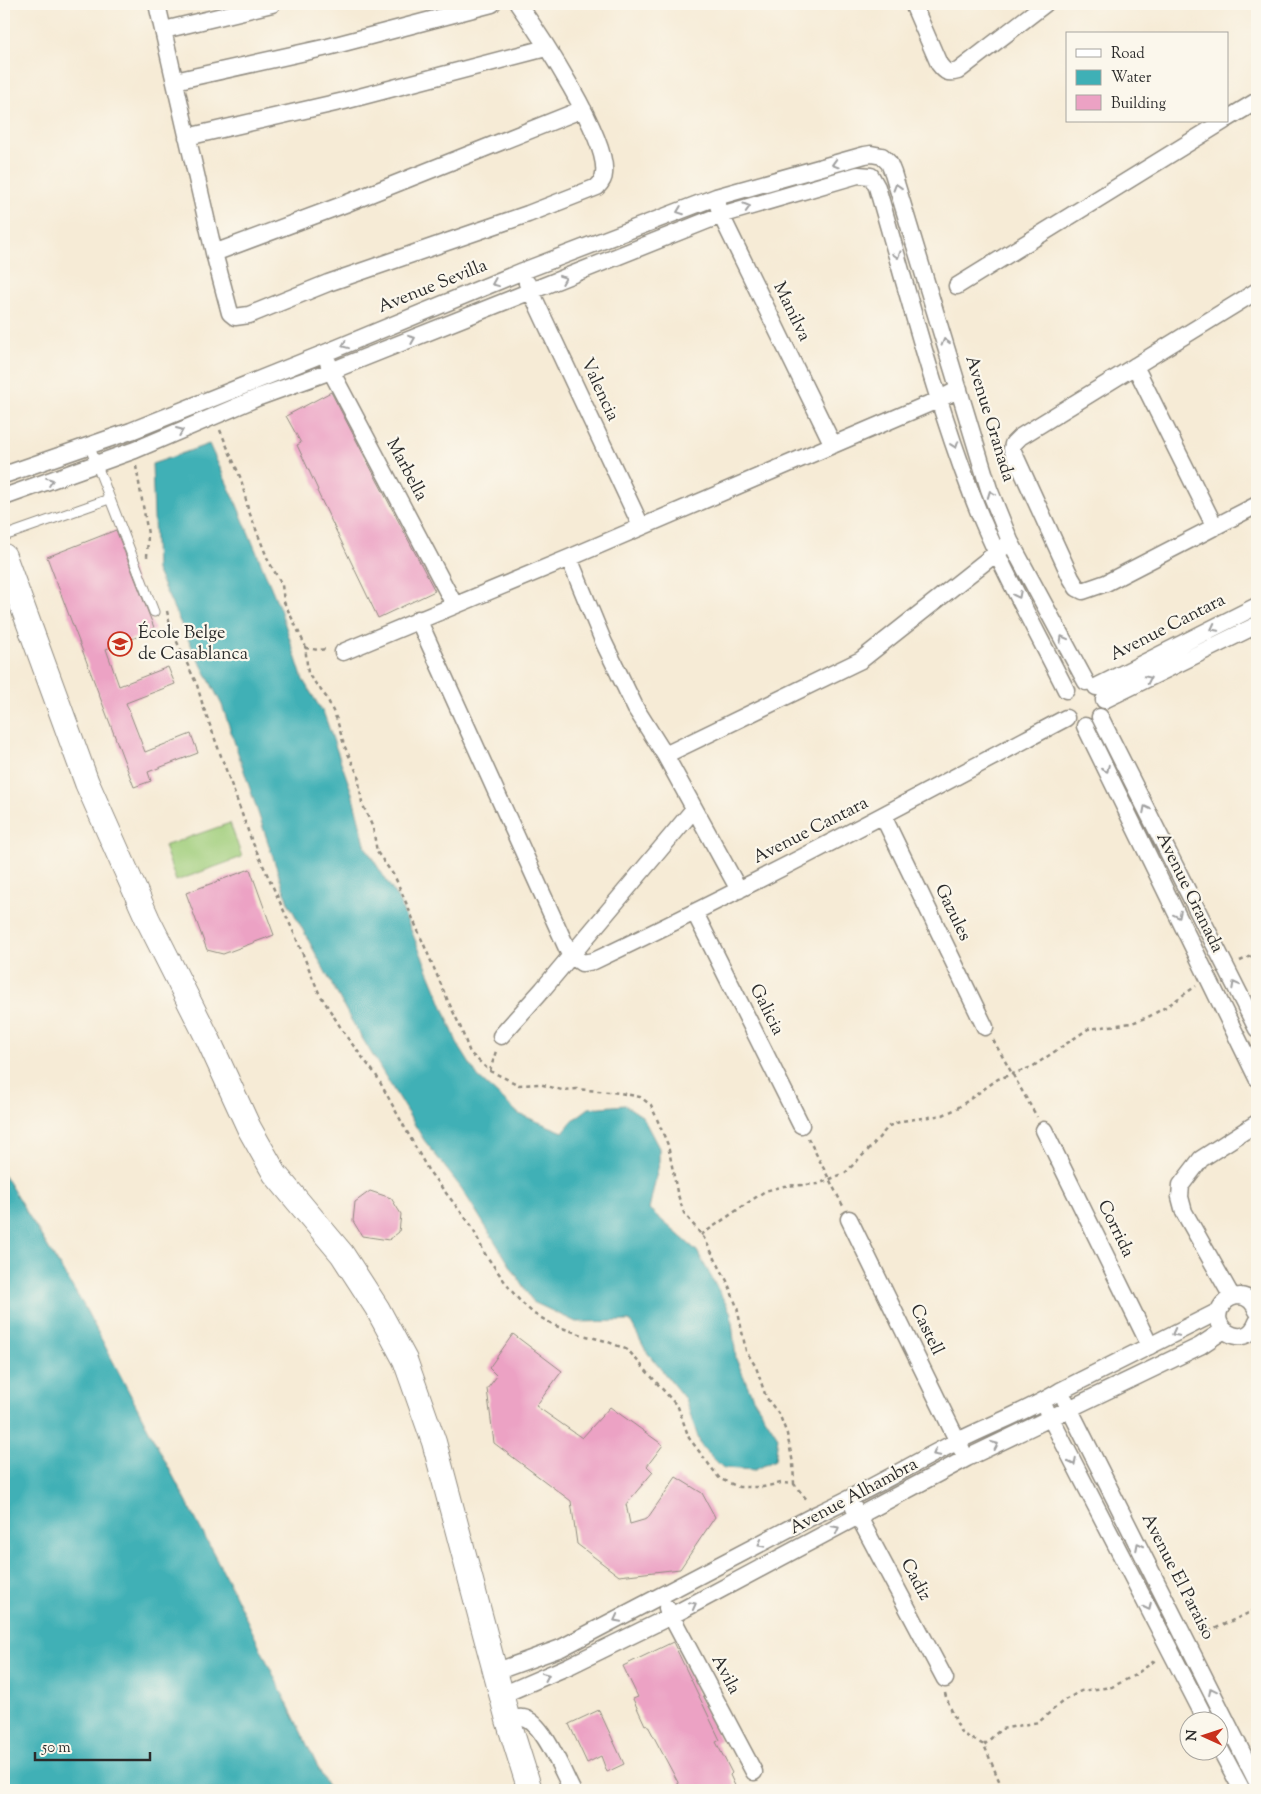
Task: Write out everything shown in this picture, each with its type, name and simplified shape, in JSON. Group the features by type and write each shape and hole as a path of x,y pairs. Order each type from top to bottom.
{"street":[{"path":"157,4 214,253 230,312 233,316 238,317 249,315 328,283 597,187 603,180 604,165 602,152 583,109 518,4"},
{"path":"164,30 272,4"},
{"path":"175,81 328,47 492,4"},
{"path":"913,4 939,64 944,71 950,74 958,71 1045,4"},
{"path":"188,137 344,101 546,48"},
{"path":"1228,119 1257,101"},
{"path":"214,253 345,204 583,109"},
{"path":"957,286 1223,122"},
{"name":"Avenue Sevilla","path":"4,475 130,431 523,271 716,197 865,155 882,156"},
{"path":"871,176 882,156"},
{"name":"Avenue Granada","path":"882,156 889,163 893,173 989,489 1010,541 1095,690"},
{"path":"4,497 98,469 135,450 259,397 331,371 721,215 858,176 871,176"},
{"path":"871,176 878,186 940,399 972,496 996,553 1066,690"},
{"name":"Manilva","path":"716,197 721,215 833,444"},
{"name":"Valencia","path":"523,271 530,292 641,526"},
{"path":"1257,291 1020,437 1013,444 1012,449 1071,578 1078,588 1083,591 1106,583 1257,505"},
{"name":"Marbella","path":"325,353 331,371 454,604"},
{"path":"1135,366 1215,527"},
{"path":"343,652 454,604 569,558 940,399 959,389"},
{"path":"665,755 861,660 1010,541"},
{"path":"4,556 94,800 148,920 208,1039 249,1128 275,1174 342,1254 377,1308 406,1360 434,1442 508,1720 530,1790"},
{"path":"569,558 612,660 636,709 665,755 739,890"},
{"name":"Avenue Cantara","path":"1095,690 1257,606"},
{"path":"418,619 570,955"},
{"path":"1095,690 1257,625"},
{"path":"1078,683 1095,690 1105,706 1096,722 1084,726 1066,718 1062,704 1066,690 1078,683"},
{"name":"Avenue Granada","path":"1100,717 1257,1029"},
{"name":"Avenue Cantara","path":"570,955 582,963 594,961 695,913 883,816 1066,718"},
{"name":"Avenue Granada","path":"1084,726 1257,1078"},
{"path":"501,1036 544,989 570,955 694,809"},
{"name":"Gazules","path":"883,816 985,1027"},
{"name":"Galicia","path":"695,913 801,1125"},
{"path":"1232,1297 1184,1212 1180,1197 1181,1185 1201,1159 1257,1123"},
{"name":"Corrida","path":"1044,1130 1150,1346"},
{"name":"Castell","path":"849,1219 967,1458"},
{"path":"1256,1327 1248,1334 1239,1337 1229,1335 1219,1321 1219,1311 1223,1303 1232,1297 1247,1298 1254,1304 1257,1310"},
{"name":"Avenue Alhambra","path":"495,1672 561,1648 958,1441 1043,1402 1060,1391 1219,1311"},
{"name":"Avenue Alhambra","path":"502,1695 569,1666 672,1616 967,1458 1200,1346 1224,1330"},
{"name":"Avenue El Paraiso","path":"1060,1391 1188,1641 1257,1782"},
{"path":"1043,1402 1050,1419 1202,1712"},
{"name":"Cadiz","path":"849,1499 945,1679"},
{"name":"Avila","path":"660,1597 672,1616 754,1772"},
{"path":"508,1720 518,1717 529,1720 542,1732 572,1790"},
{"path":"1227,1762 1242,1790"}],"lane":[{"path":"89,445 154,612"},
{"path":"4,536 109,499"}],"path":[{"path":"212,417 223,436 241,479 248,509 268,560 282,585 284,602 305,648 308,674 327,698 337,720 344,744 358,774 362,803 373,828 378,852 395,878 470,1053 490,1071 518,1085 539,1084 562,1090 577,1089 620,1092 640,1097 651,1105 668,1145 677,1192 684,1213 701,1235 726,1281 737,1307 746,1351 756,1367 766,1397 780,1416 787,1434 793,1463 794,1484 805,1496 815,1515"},
{"path":"135,450 137,478 148,534 147,561"},
{"path":"167,610 171,629 197,685 251,839 294,933 319,994 346,1036 376,1075 428,1170 471,1225 485,1254 510,1289 534,1314 556,1326 606,1341 628,1350 678,1407 689,1438 720,1479 739,1487 763,1487 781,1483 794,1484"},
{"path":"305,648 343,652"},
{"path":"701,1235 765,1191 784,1186 818,1184 845,1173 889,1126 902,1121 943,1115 956,1109 998,1079 1032,1066 1088,1030 1132,1023 1150,1016 1169,1005 1208,976"},
{"path":"985,1027 1044,1130"},
{"path":"490,1071 501,1036"},
{"path":"801,1125 849,1219"},
{"path":"1188,1641 1257,1609"},
{"path":"984,1745 1001,1729 1039,1722 1062,1701 1081,1691 1112,1686 1135,1675 1170,1650"},
{"path":"945,1679 946,1697 961,1733 984,1745 1003,1790"}],"green space":[{"path":"230,823 242,857 176,881 164,846"}],"water":[{"path":"209,444 237,505 280,609 303,680 324,714 352,793 366,848 398,899 458,1045 478,1077 519,1114 563,1132 573,1120 589,1108 625,1105 642,1116 659,1148 659,1164 649,1209 697,1251 731,1313 736,1359 753,1398 778,1437 775,1460 755,1470 723,1468 701,1446 685,1399 646,1351 630,1321 576,1322 533,1302 462,1189 424,1140 350,1018 288,902 222,705 187,637 156,570 152,464"},
{"path":"4,1175 84,1306 228,1581 329,1790 4,1790"}],"building":[{"path":"331,392 435,591 378,618 317,491 297,445 301,443 286,416"},
{"path":"116,530 155,630 106,649 119,686 168,667 175,684 126,703 145,752 191,734 198,753 148,772 151,781 134,787 47,557"},
{"path":"250,869 274,935 223,954 207,950 186,893"},
{"path":"370,1191 391,1198 401,1214 399,1232 389,1240 362,1236 353,1221 355,1202"},
{"path":"513,1334 562,1371 536,1406 582,1438 610,1407 663,1445 647,1466 653,1472 626,1504 630,1524 647,1519 676,1477 702,1493 715,1517 680,1569 619,1576 577,1544 571,1501 494,1443 487,1389 497,1376 489,1368"},
{"path":"673,1642 720,1740 716,1742 732,1773 730,1775 737,1790 682,1790 647,1724 645,1725 633,1699 638,1697 623,1666"},
{"path":"599,1710 624,1764 607,1772 601,1756 587,1763 569,1724"}],"place":[{"name":"École Belge de Casablanca","path":"120,644"}]}
